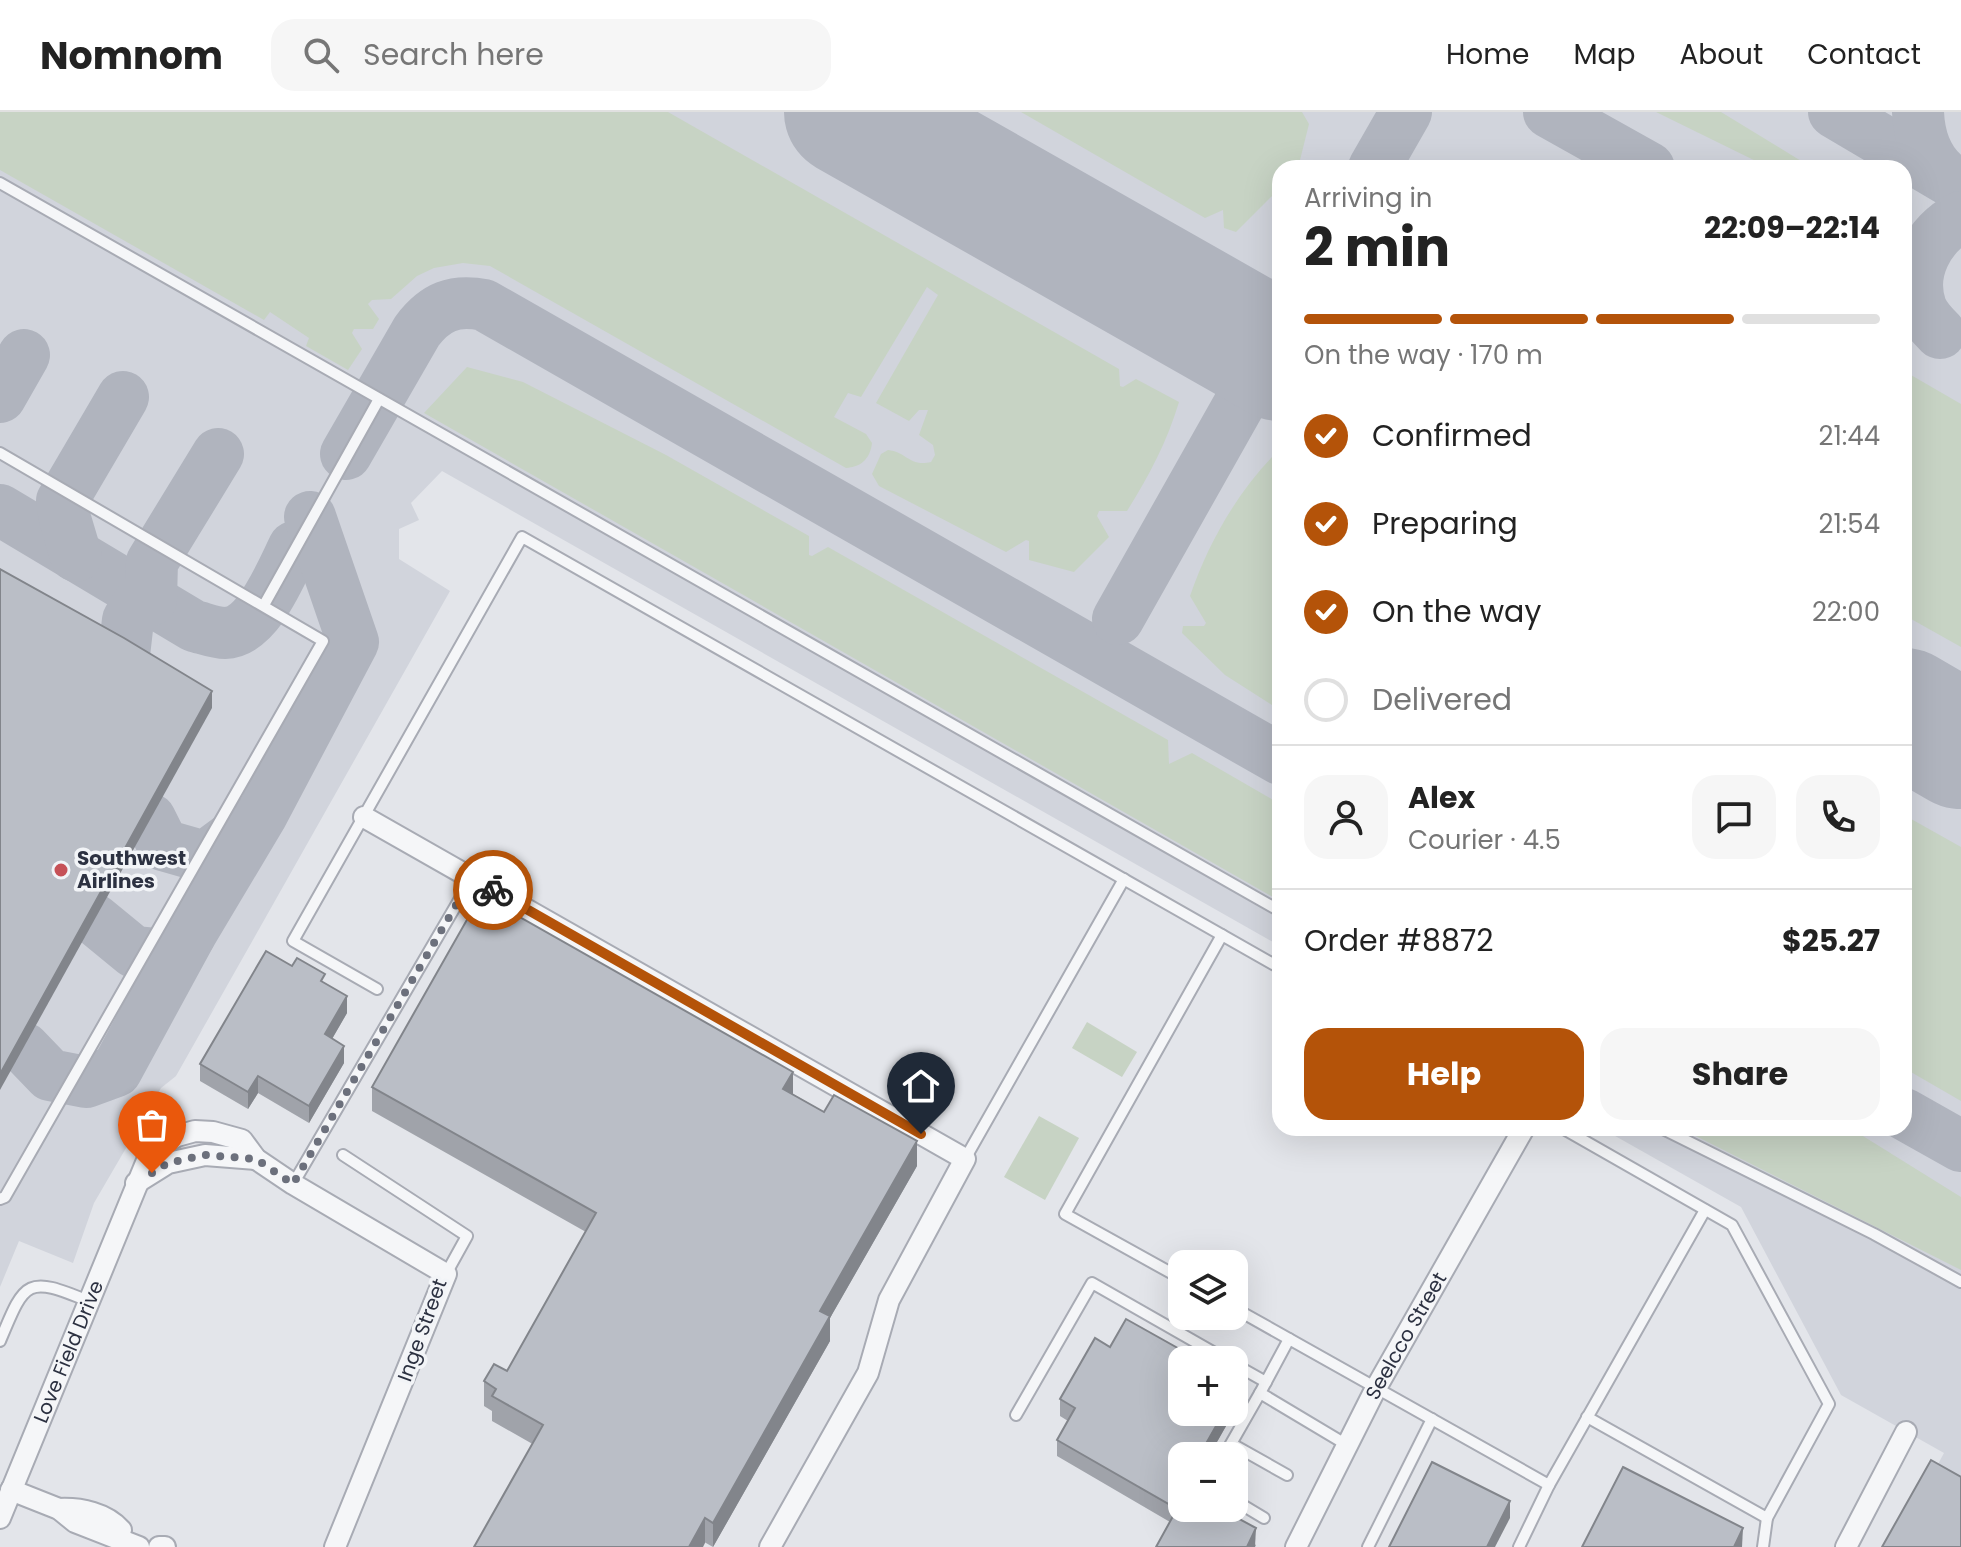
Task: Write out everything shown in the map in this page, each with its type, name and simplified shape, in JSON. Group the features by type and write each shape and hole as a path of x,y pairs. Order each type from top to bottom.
{"street":[{"path":"364,817 965,1159 889,1300 868,1373 770,1547"},
{"name":"Seelcco Street","path":"1296,1547 1376,1388 1519,1136"},
{"name":"Inge Street","path":"136,1183 168,1163 205,1155 256,1159 446,1274 335,1547"},
{"name":"Love Field Drive","path":"0,1518 136,1183"},
{"path":"1846,1547 1906,1432"},
{"path":"11,1490 59,1509 80,1508 114,1523 135,1544"}],"lane":[{"path":"0,183 1272,906"},
{"path":"264,605 379,399"},
{"path":"0,453 323,641 5,1197 0,1199"},
{"path":"377,989 293,941 522,537 1272,963"},
{"path":"293,1184 472,878"},
{"path":"965,1159 1124,879"},
{"path":"1168,1271 1065,1214 1222,935"},
{"path":"1576,1136 1732,1225 1829,1404 1767,1518 1763,1547"},
{"path":"1677,1136 1874,1234 1961,1282"},
{"path":"343,1155 467,1236 446,1274"},
{"path":"1519,1547 1549,1485 1705,1210"},
{"path":"1016,1415 1092,1283 1202,1346"},
{"path":"0,1341 18,1298 34,1286 54,1287 88,1301"},
{"path":"1248,1316 1549,1485"},
{"path":"1233,1442 1289,1339"},
{"path":"1248,1372 1266,1382"},
{"path":"1260,1393 1347,1445"},
{"path":"1587,1417 1767,1518"},
{"path":"1368,1547 1432,1419"},
{"path":"1248,1453 1287,1475"},
{"path":"1248,1508 1264,1518"}],"shaded area":[{"path":"0,112 1961,112 1961,1507 1931,1477 1944,1453 1841,1395 1741,1207 1615,1136 1912,1136 1912,160 1272,160 1272,941 442,471 411,503 419,520 399,529 399,559 450,591 176,1076 161,1088 94,1203 73,1263 19,1241 0,1287"}],"green space":[{"path":"0,112 668,112 1119,369 1120,386 1136,379 1179,402 1157,458 1127,511 1099,511 1097,516 1109,537 1074,572 1029,560 1029,541 1026,540 1006,552 879,486 872,474 881,454 888,450 918,463 931,462 935,455 933,445 919,435 928,410 919,410 909,421 876,403 938,295 927,287 861,397 848,393 834,417 866,434 872,443 864,462 846,468 490,266 463,263 434,268 417,276 391,299 372,300 368,304 379,319 373,329 354,329 352,333 362,349 348,370 306,346 309,338 270,312 264,320 0,170"},
{"path":"1021,112 1302,112 1309,124 1300,160 1272,160 1272,196 1236,232 1224,228 1223,210 1205,218"},
{"path":"1656,112 1721,112 1799,160 1754,160"},
{"path":"467,367 523,382 666,455 809,536 809,555 828,547 1168,740 1169,764 1192,753 1272,799 1272,896 424,413"},
{"path":"1912,376 1961,404 1961,647 1912,619"},
{"path":"1272,457 1272,705 1225,675 1182,633 1183,626 1204,626 1206,623 1190,596 1214,539 1259,471"},
{"path":"1912,819 1961,847 1961,1101 1912,1073"},
{"path":"1087,1022 1137,1052 1122,1077 1072,1048"},
{"path":"1039,1116 1079,1138 1045,1200 1004,1177"},
{"path":"1696,1136 1863,1136 1961,1197 1961,1270"}],"building":[{"name":"Southwest Airlines","path":"0,569 212,691 0,1074"},
{"path":"481,895 793,1072 783,1089 824,1112 834,1095 917,1141 820,1311 830,1316 713,1523 705,1518 689,1547 474,1547 543,1425 492,1396 496,1389 484,1381 494,1364 507,1371 596,1213 372,1087"},
{"path":"266,951 292,966 297,958 325,974 321,981 347,996 325,1034 344,1046 309,1106 258,1076 248,1092 200,1064"},
{"path":"1126,1319 1174,1346 1168,1346 1168,1426 1216,1426 1207,1442 1168,1442 1168,1504 1057,1440 1075,1408 1060,1399 1095,1338 1110,1347"},
{"path":"1931,1460 1961,1477 1961,1547 1882,1547"},
{"path":"1432,1462 1510,1501 1487,1547 1389,1547"},
{"path":"1623,1467 1743,1528 1734,1547 1582,1547"},
{"path":"1170,1522 1245,1522 1256,1528 1247,1547 1156,1547"}],"taxiway":[{"path":"1379,160 1406,112"},
{"path":"1549,112 1635,160"},
{"path":"1834,112 1961,187"},
{"path":"1918,112 1920,132 1931,159 1951,180"},
{"path":"1940,333 1921,308 1917,281 1924,255 1931,244 1939,233 1961,217"},
{"path":"346,454 424,323 438,311 454,304 484,305 1272,754"},
{"path":"1225,326 1238,341 1245,360 1246,380 1242,399"},
{"path":"1118,619 1272,346"},
{"path":"0,397 24,355"},
{"path":"76,556 62,501 123,397"},
{"path":"124,655 128,620 140,601 151,600 152,562 218,454"},
{"path":"0,510 194,626 221,633 237,630 258,612 294,547"},
{"path":"24,1048 50,1075 86,1082 116,1071 190,935 261,816 353,642 310,517"},
{"path":"150,819 163,845 205,857 255,820"},
{"path":"95,920 134,952 166,955 190,935"},
{"path":"1912,1118 1961,1146"}],"runway":[{"path":"848,112 1272,352"},
{"path":"1912,717 1961,745"}],"way so far":[{"path":"152,1173 168,1163 205,1155 256,1159 293,1184 472,878 493,890"}],"place":[{"name":"Southwest Airlines","path":"61,870"}],"route":[{"path":"493,890 921,1134"}]}
